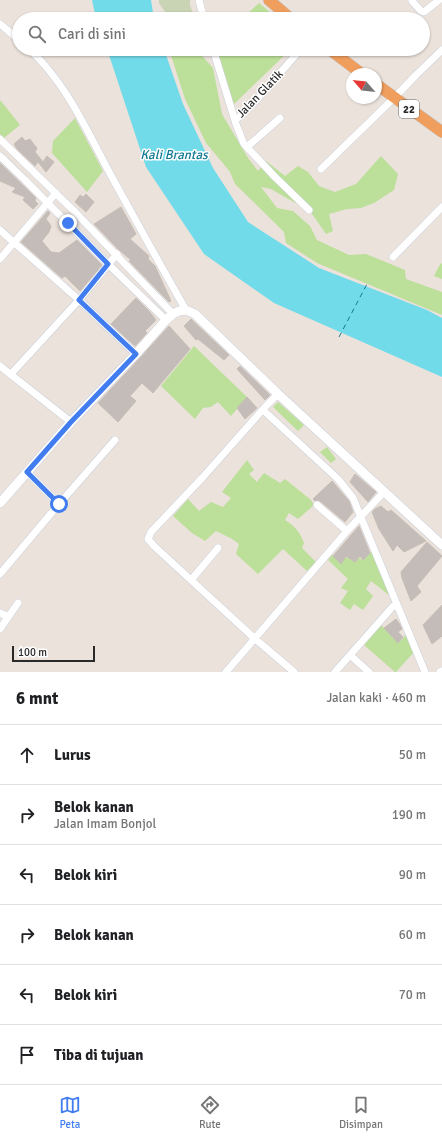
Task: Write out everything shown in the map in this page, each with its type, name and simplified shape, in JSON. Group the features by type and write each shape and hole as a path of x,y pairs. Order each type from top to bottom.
{"highway":[{"path":"269,0 283,12"},
{"path":"338,56 354,68"},
{"name":"22","path":"382,89 442,132"}],"main road":[{"path":"0,503 71,422 170,317 179,311 186,310 195,314 278,394 442,545"}],"street":[{"path":"199,0 202,12"},
{"path":"412,1 421,11 424,12 439,0"},
{"path":"0,24 12,34"},
{"path":"321,169 442,50"},
{"path":"37,56 51,71 77,113 118,190 186,310"},
{"path":"215,56 241,138 247,148 308,210"},
{"name":"Jalan Glatik","path":"235,120 252,105 295,56"},
{"path":"247,148 280,118"},
{"path":"0,140 56,193 112,259 170,317"},
{"path":"0,156 47,203 112,259 170,317"},
{"path":"0,259 56,193"},
{"path":"394,257 442,208"},
{"path":"0,230 79,300 136,354"},
{"path":"11,374 79,300 112,259"},
{"path":"0,366 71,422"},
{"path":"278,394 149,535 148,539 254,638 294,672"},
{"path":"266,406 346,487 353,498 425,672"},
{"path":"0,574 115,440"},
{"path":"27,472 59,504"},
{"path":"226,672 347,531 384,492"},
{"path":"317,505 347,531"},
{"path":"191,580 218,548"},
{"path":"0,629 18,603"},
{"path":"335,672 396,603"},
{"path":"0,613 8,617"},
{"path":"350,655 369,672"}],"green space":[{"path":"159,0 190,0 192,12 165,12 159,3"},
{"path":"259,3 270,12 249,12"},
{"path":"171,56 202,56 213,68 222,114 248,158 258,171 266,161 285,176 298,166 308,172 319,186 335,192 356,184 381,156 398,174 394,190 374,203 361,208 347,209 329,214 333,231 326,234 310,211 271,189 261,187 277,208 293,211 310,226 317,240 349,255 366,254 405,270 406,279 442,292 442,315 317,263 286,243 284,232 235,184 230,172 206,143 185,99"},
{"path":"218,56 284,56 233,105"},
{"path":"0,101 20,125 4,138 0,134"},
{"path":"75,118 103,171 87,192 52,153 53,141"},
{"path":"442,263 442,279 434,276"},
{"path":"194,346 247,397 231,416 218,402 211,407 203,408 195,419 161,386"},
{"path":"278,402 304,425 298,431 273,407"},
{"path":"327,447 336,459 331,463 320,452"},
{"path":"247,460 254,470 249,474 257,482 264,473 280,483 285,479 311,500 314,505 298,519 289,513 285,520 297,530 304,543 302,548 316,562 307,571 283,549 258,574 236,554 239,544 232,539 216,531 205,541 192,533 173,516 188,499 199,511 211,502 223,507 231,498 222,492"},
{"path":"372,551 390,596 371,581 366,589 373,596 363,610 354,604 350,610 340,603 348,591 341,588 348,579 328,560 332,555 341,563 346,557 355,562 359,558 363,560"},
{"path":"381,625 398,643 406,635 415,651 396,672 364,645"}],"water":[{"path":"92,0 151,0 153,12 95,12"},
{"name":"Kali Brantas","path":"109,56 166,56 183,104 213,168 248,222 319,268 427,310 442,318 442,377 274,303 204,254 146,167"}],"building":[{"path":"22,137 25,141 30,139 37,148 35,152 43,162 47,156 54,162 46,172 38,162 35,166 17,149 14,144"},
{"path":"0,163 36,198 35,201 38,204 33,209 23,200 25,197 12,192 16,188 0,181"},
{"path":"86,194 94,202 86,212 75,202 80,195 83,197"},
{"path":"121,207 136,234 130,239 149,256 148,259 155,266 171,301 169,302 129,261 131,260 94,224"},
{"path":"48,211 50,213 46,219 51,226 49,232 42,241 51,252 59,253 77,240 102,265 80,291 65,276 62,278 21,242"},
{"path":"136,298 156,320 145,331 147,333 135,346 111,324"},
{"path":"191,319 229,355 224,360 198,339 196,340 184,326"},
{"path":"169,326 190,349 153,393 142,383 130,396 136,401 118,422 98,403"},
{"path":"240,366 270,395 265,400 237,369"},
{"path":"247,397 257,408 245,419 237,408"},
{"path":"355,474 376,492 368,502 350,482"},
{"path":"332,481 349,501 353,512 345,522 320,501 315,501 313,499"},
{"path":"381,506 388,512 391,510 426,541 404,552 397,545 393,551 379,529 372,512"},
{"path":"359,526 370,553 363,560 360,556 355,562 346,556 341,564 333,556"},
{"path":"427,542 442,556 417,586 421,592 411,601 401,572"},
{"path":"442,605 442,636 432,644 423,625"},
{"path":"396,619 402,629 398,632 403,637 398,643 384,628"}],"ferry route":[{"path":"339,337 367,284"}],"route":[{"path":"59,504 27,472 71,422 136,354 79,300 108,264 68,223"}]}
